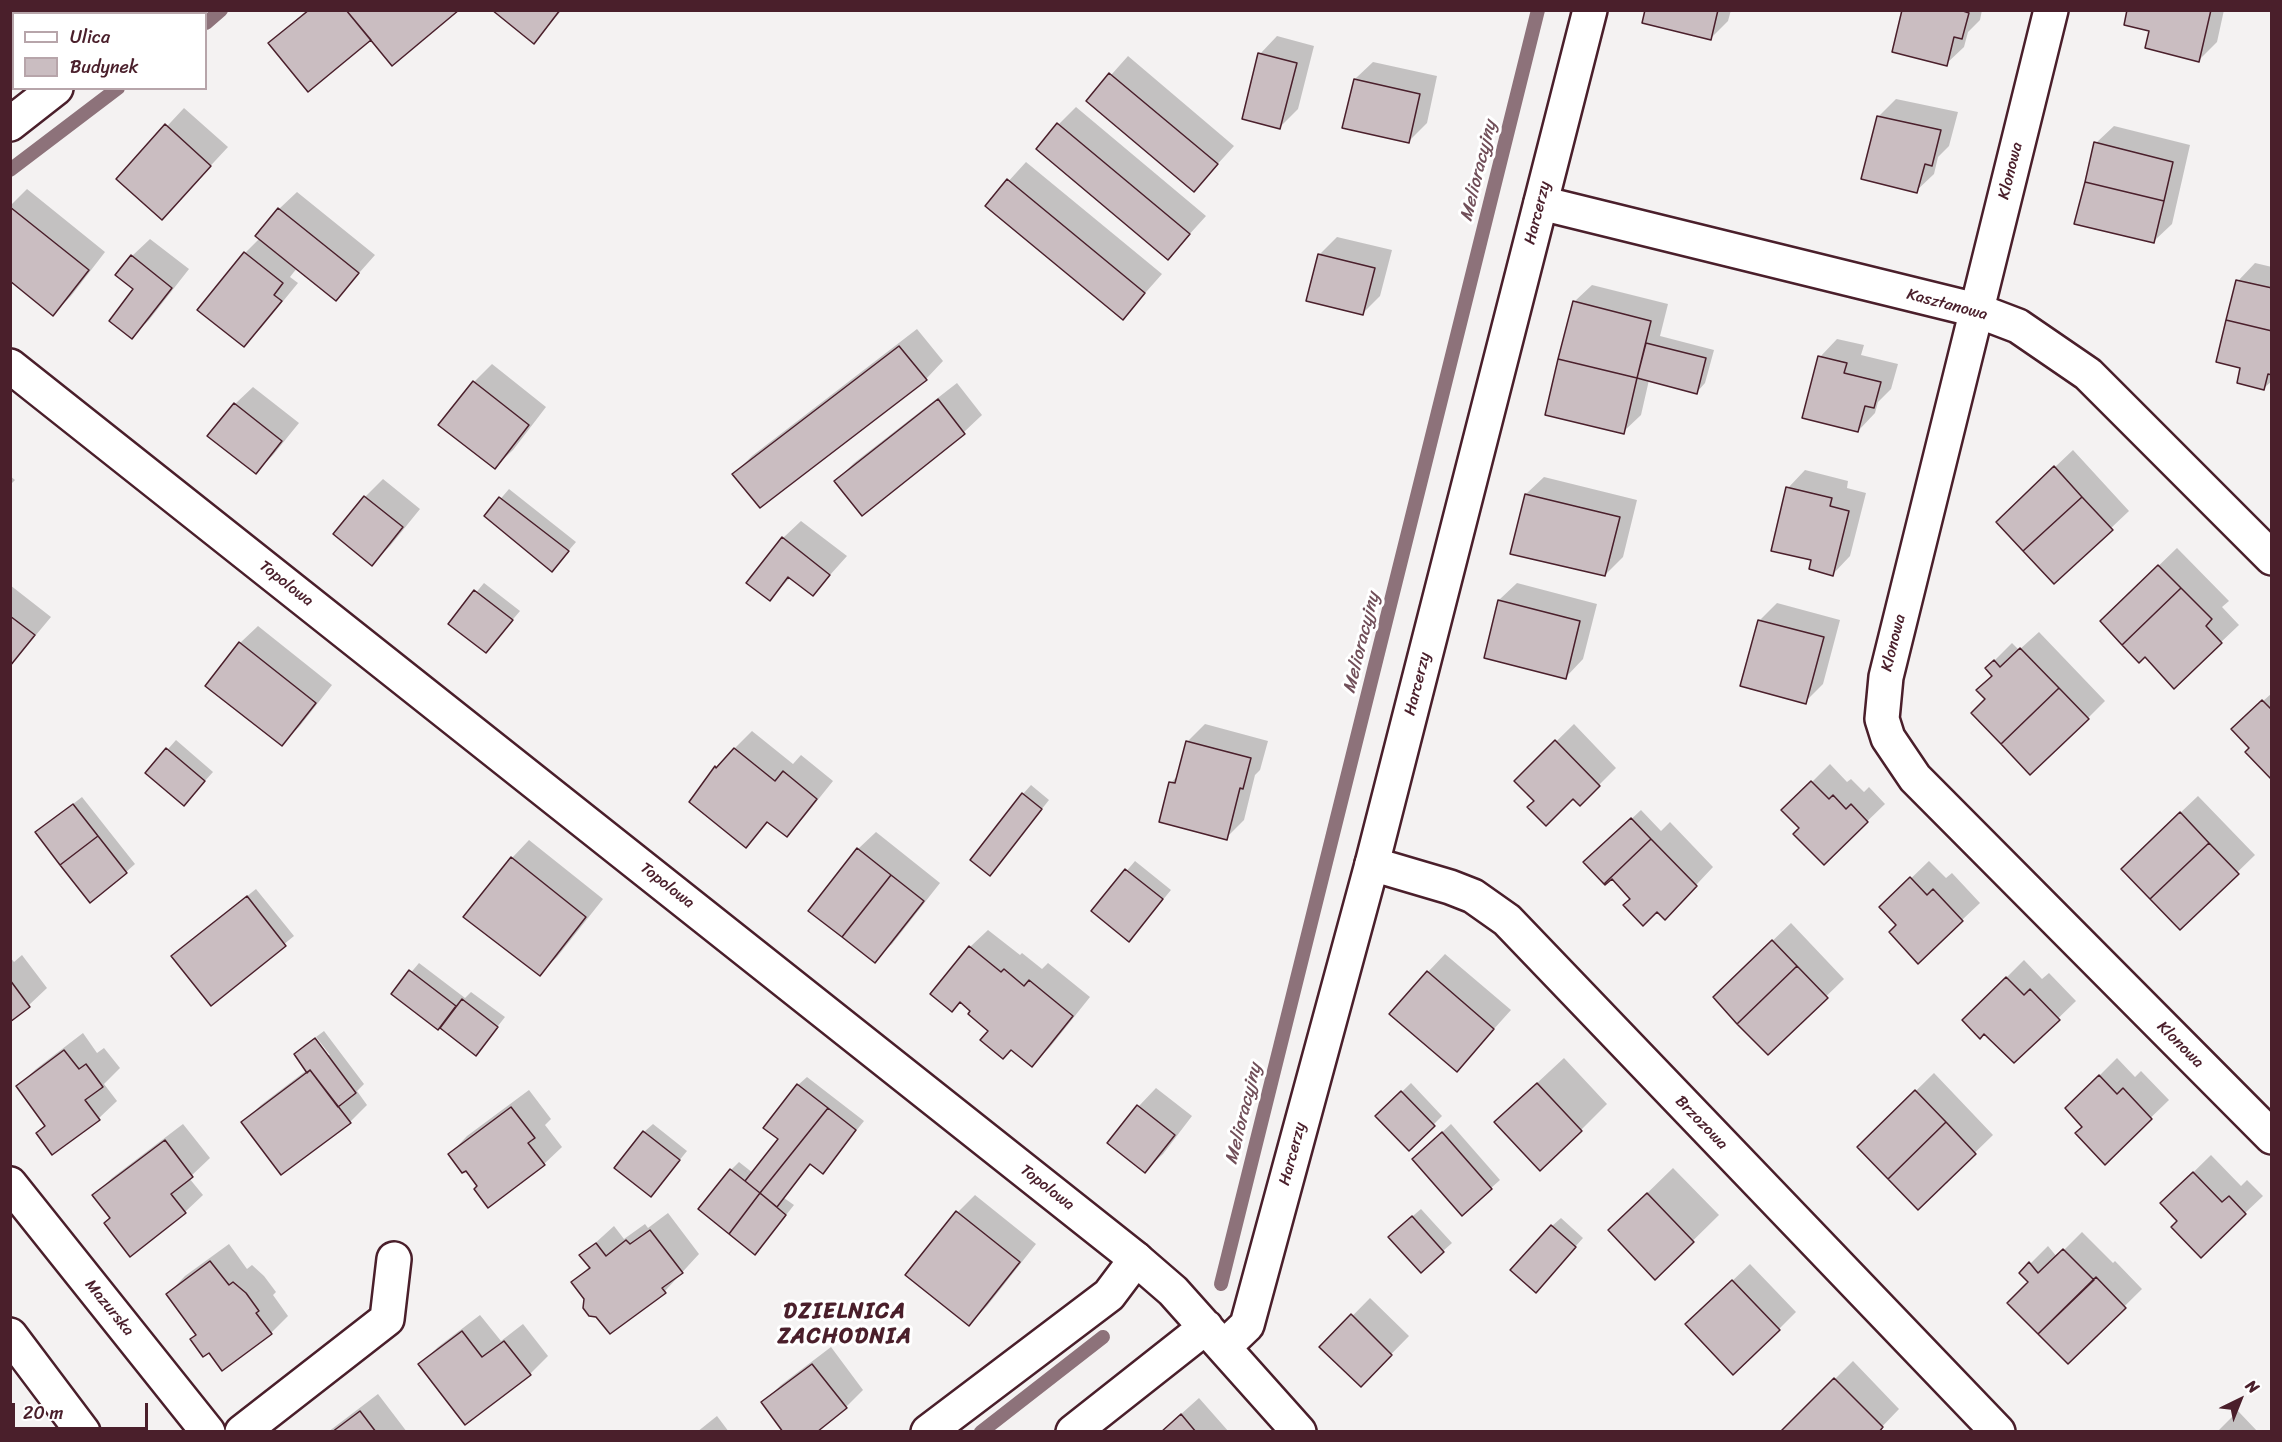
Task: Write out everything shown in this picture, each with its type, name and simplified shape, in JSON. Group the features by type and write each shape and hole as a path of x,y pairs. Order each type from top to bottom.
{"street":[{"name":"Harcerzy","path":"1073,1431 1215,1337 1247,1325 1372,864 1590,10"},
{"name":"Klonowa","path":"2051,10 1886,678 1882,719 1888,738 1915,778 2271,1137"},
{"path":"10,124 53,90"},
{"name":"Kasztanowa","path":"1541,203 1976,310 2018,326 2088,374 2270,555"},
{"name":"Topolowa","path":"10,366 1136,1259 1173,1292 1299,1431"},
{"name":"Brzozowa","path":"1372,864 1473,896 1507,920 1998,1431"},
{"name":"Mazurska","path":"10,1184 208,1431"},
{"path":"242,1431 387,1319 394,1259"},
{"path":"928,1431 1110,1295 1136,1259"},
{"path":"10,1335 83,1431"}],"building":[{"path":"309,10 346,10 371,40 308,92 268,43"},
{"path":"346,10 459,10 392,66"},
{"path":"492,10 560,10 534,44"},
{"path":"1645,10 1718,10 1711,40 1642,23"},
{"path":"1902,10 1960,10 1969,13 1962,39 1954,37 1947,66 1892,52"},
{"path":"2127,10 2211,10 2199,62 2145,48 2149,31 2124,25"},
{"path":"1258,53 1297,63 1280,129 1242,119"},
{"path":"1109,73 1218,164 1194,192 1086,101"},
{"path":"1354,79 1420,94 1409,143 1342,128"},
{"path":"1877,116 1941,130 1932,166 1925,164 1917,193 1861,179"},
{"path":"1057,123 1190,234 1168,260 1036,149"},
{"path":"165,124 211,166 162,220 116,179"},
{"path":"2094,142 2173,162 2164,201 2085,182"},
{"path":"1007,179 1145,293 1123,320 985,206"},
{"path":"2085,182 2164,201 2154,243 2074,224"},
{"path":"10,207 89,270 53,316 10,281"},
{"path":"278,208 359,273 336,301 255,236"},
{"path":"244,252 283,283 274,295 282,301 244,347 197,310"},
{"path":"1318,254 1375,268 1363,315 1306,301"},
{"path":"131,255 172,288 132,339 109,321 133,289 115,275"},
{"path":"2236,280 2272,288 2272,331 2226,320"},
{"path":"1573,301 1651,321 1637,378 1558,359"},
{"path":"2226,320 2272,331 2272,375 2268,374 2264,390 2237,383 2240,368 2216,362"},
{"path":"1646,343 1706,358 1697,394 1637,378"},
{"path":"899,346 927,380 760,508 732,474"},
{"path":"1818,356 1847,363 1844,373 1881,382 1874,408 1865,406 1858,432 1802,418"},
{"path":"1558,359 1637,378 1624,434 1545,415"},
{"path":"473,381 529,425 495,469 438,425"},
{"path":"938,399 965,434 862,516 834,481"},
{"path":"234,403 282,441 256,474 207,436"},
{"path":"2054,466 2082,497 2023,551 1996,522"},
{"path":"1786,487 1832,498 1830,506 1849,511 1833,576 1809,569 1811,560 1771,551"},
{"path":"1525,494 1620,517 1605,576 1510,554"},
{"path":"364,496 403,527 372,566 333,534"},
{"path":"499,497 569,551 552,572 484,516"},
{"path":"2082,497 2113,530 2054,584 2023,551"},
{"path":"782,537 830,575 813,596 788,577 770,601 746,583"},
{"path":"2158,565 2181,588 2122,645 2100,621"},
{"path":"2181,588 2212,619 2206,626 2222,643 2174,689 2145,657 2139,663 2122,645"},
{"path":"474,590 513,620 486,653 448,624"},
{"path":"1498,600 1580,621 1566,679 1484,658"},
{"path":"10,616 35,635 10,666"},
{"path":"1758,620 1824,637 1806,704 1740,686"},
{"path":"239,642 316,703 282,746 205,686"},
{"path":"2020,648 2059,688 2001,744 1971,713 1985,699 1976,690 1992,676 1985,668 1994,660 2000,667"},
{"path":"2059,688 2089,719 2030,775 2001,744"},
{"path":"2262,700 2272,710 2272,780 2245,752 2249,748 2231,729"},
{"path":"1555,740 1600,786 1580,806 1573,799 1546,826 1527,807 1534,801 1514,781"},
{"path":"1186,741 1251,758 1243,789 1240,788 1227,840 1159,822 1169,782 1175,783"},
{"path":"166,748 205,781 184,806 145,773"},
{"path":"734,748 775,781 783,771 817,799 787,837 767,822 746,848 689,802 715,766 716,768"},
{"path":"1811,781 1829,799 1833,795 1846,809 1851,804 1868,822 1824,865 1793,834 1799,828 1781,810"},
{"path":"1022,793 1042,809 990,876 970,860"},
{"path":"73,804 98,836 60,865 35,832"},
{"path":"2180,812 2209,843 2150,899 2121,869"},
{"path":"1631,818 1651,839 1604,884 1583,862"},
{"path":"98,836 127,873 90,903 60,865"},
{"path":"1651,839 1697,886 1665,920 1657,912 1643,926 1623,905 1630,899 1612,879 1604,884"},
{"path":"2209,843 2239,874 2180,930 2150,899"},
{"path":"857,848 891,875 842,937 808,911"},
{"path":"511,857 586,917 540,976 463,917"},
{"path":"1125,869 1163,899 1129,942 1091,911"},
{"path":"891,875 924,901 875,963 842,937"},
{"path":"1910,877 1927,895 1933,889 1963,921 1918,964 1889,932 1896,925 1879,907"},
{"path":"247,896 286,946 211,1006 171,956"},
{"path":"1772,940 1797,966 1737,1024 1713,997"},
{"path":"969,946 1001,972 1004,969 1024,986 1029,980 1073,1016 1032,1067 1011,1050 1003,1059 980,1040 988,1031 968,1014 970,1011 960,1002 952,1012 930,994"},
{"path":"1797,966 1828,998 1768,1055 1737,1024"},
{"path":"409,970 456,1006 438,1030 391,994"},
{"path":"1427,971 1494,1029 1457,1072 1389,1014"},
{"path":"2006,977 2024,995 2030,989 2060,1020 2014,1063 1984,1034 1980,1039 1962,1020"},
{"path":"10,980 30,1007 10,1022"},
{"path":"462,999 498,1027 476,1056 440,1028"},
{"path":"315,1038 356,1093 338,1107 310,1070 307,1073 294,1054"},
{"path":"64,1050 79,1069 86,1064 103,1087 85,1100 100,1120 52,1155 36,1133 45,1126 16,1086"},
{"path":"310,1070 351,1123 281,1175 241,1122"},
{"path":"2099,1075 2117,1094 2123,1088 2152,1119 2105,1165 2075,1133 2082,1127 2065,1108"},
{"path":"1537,1083 1582,1131 1540,1171 1494,1122"},
{"path":"797,1084 828,1108 760,1193 745,1181 778,1139 763,1128"},
{"path":"1915,1090 1946,1122 1888,1179 1857,1147"},
{"path":"1401,1091 1435,1126 1409,1151 1375,1116"},
{"path":"1137,1105 1175,1135 1145,1173 1107,1143"},
{"path":"511,1107 535,1138 528,1143 545,1165 488,1208 474,1189 477,1186 466,1171 462,1173 448,1154"},
{"path":"828,1108 856,1130 823,1174 810,1164 777,1207 760,1193"},
{"path":"1946,1122 1976,1154 1918,1210 1888,1179"},
{"path":"643,1131 680,1160 651,1197 614,1168"},
{"path":"1442,1132 1492,1189 1462,1216 1412,1159"},
{"path":"165,1140 193,1177 171,1194 186,1213 130,1257 104,1223 110,1218 92,1195"},
{"path":"730,1169 760,1193 729,1234 698,1209"},
{"path":"2193,1172 2222,1202 2229,1196 2246,1214 2201,1258 2171,1227 2177,1221 2160,1203"},
{"path":"760,1193 786,1215 755,1255 729,1234"},
{"path":"1647,1193 1694,1242 1655,1280 1608,1230"},
{"path":"956,1211 1020,1262 969,1326 905,1275"},
{"path":"1412,1216 1444,1252 1421,1273 1388,1237"},
{"path":"1551,1225 1576,1247 1536,1293 1510,1270"},
{"path":"650,1230 683,1273 662,1288 666,1293 610,1334 596,1317 589,1316 583,1308 584,1299 571,1282 590,1268 579,1255 596,1243 606,1256 626,1240 630,1244"},
{"path":"2063,1249 2094,1280 2038,1334 2007,1303 2028,1282 2019,1273 2029,1262 2038,1273"},
{"path":"210,1261 229,1285 233,1282 246,1293 259,1311 256,1313 272,1334 222,1371 209,1353 203,1357 190,1339 196,1335 166,1294"},
{"path":"2096,1277 2126,1308 2068,1364 2038,1334"},
{"path":"1732,1280 1780,1330 1733,1375 1685,1324"},
{"path":"1351,1314 1392,1355 1361,1387 1319,1347"},
{"path":"462,1331 482,1357 504,1341 531,1375 465,1425 418,1364"},
{"path":"812,1364 847,1408 817,1432 783,1432 761,1402"},
{"path":"1834,1378 1883,1427 1879,1432 1780,1432"},
{"path":"360,1411 376,1432 332,1432"},
{"path":"1181,1414 1196,1432 1161,1432"}],"waterway":[{"path":"207,22 221,10"},
{"name":"Melioracyjny","path":"1221,1284 1538,10"},
{"path":"10,170 115,90"},
{"path":"981,1432 1103,1337"}],"district":[{"name":"DZIELNICA ZACHODNIA","path":"845,1324"}]}
